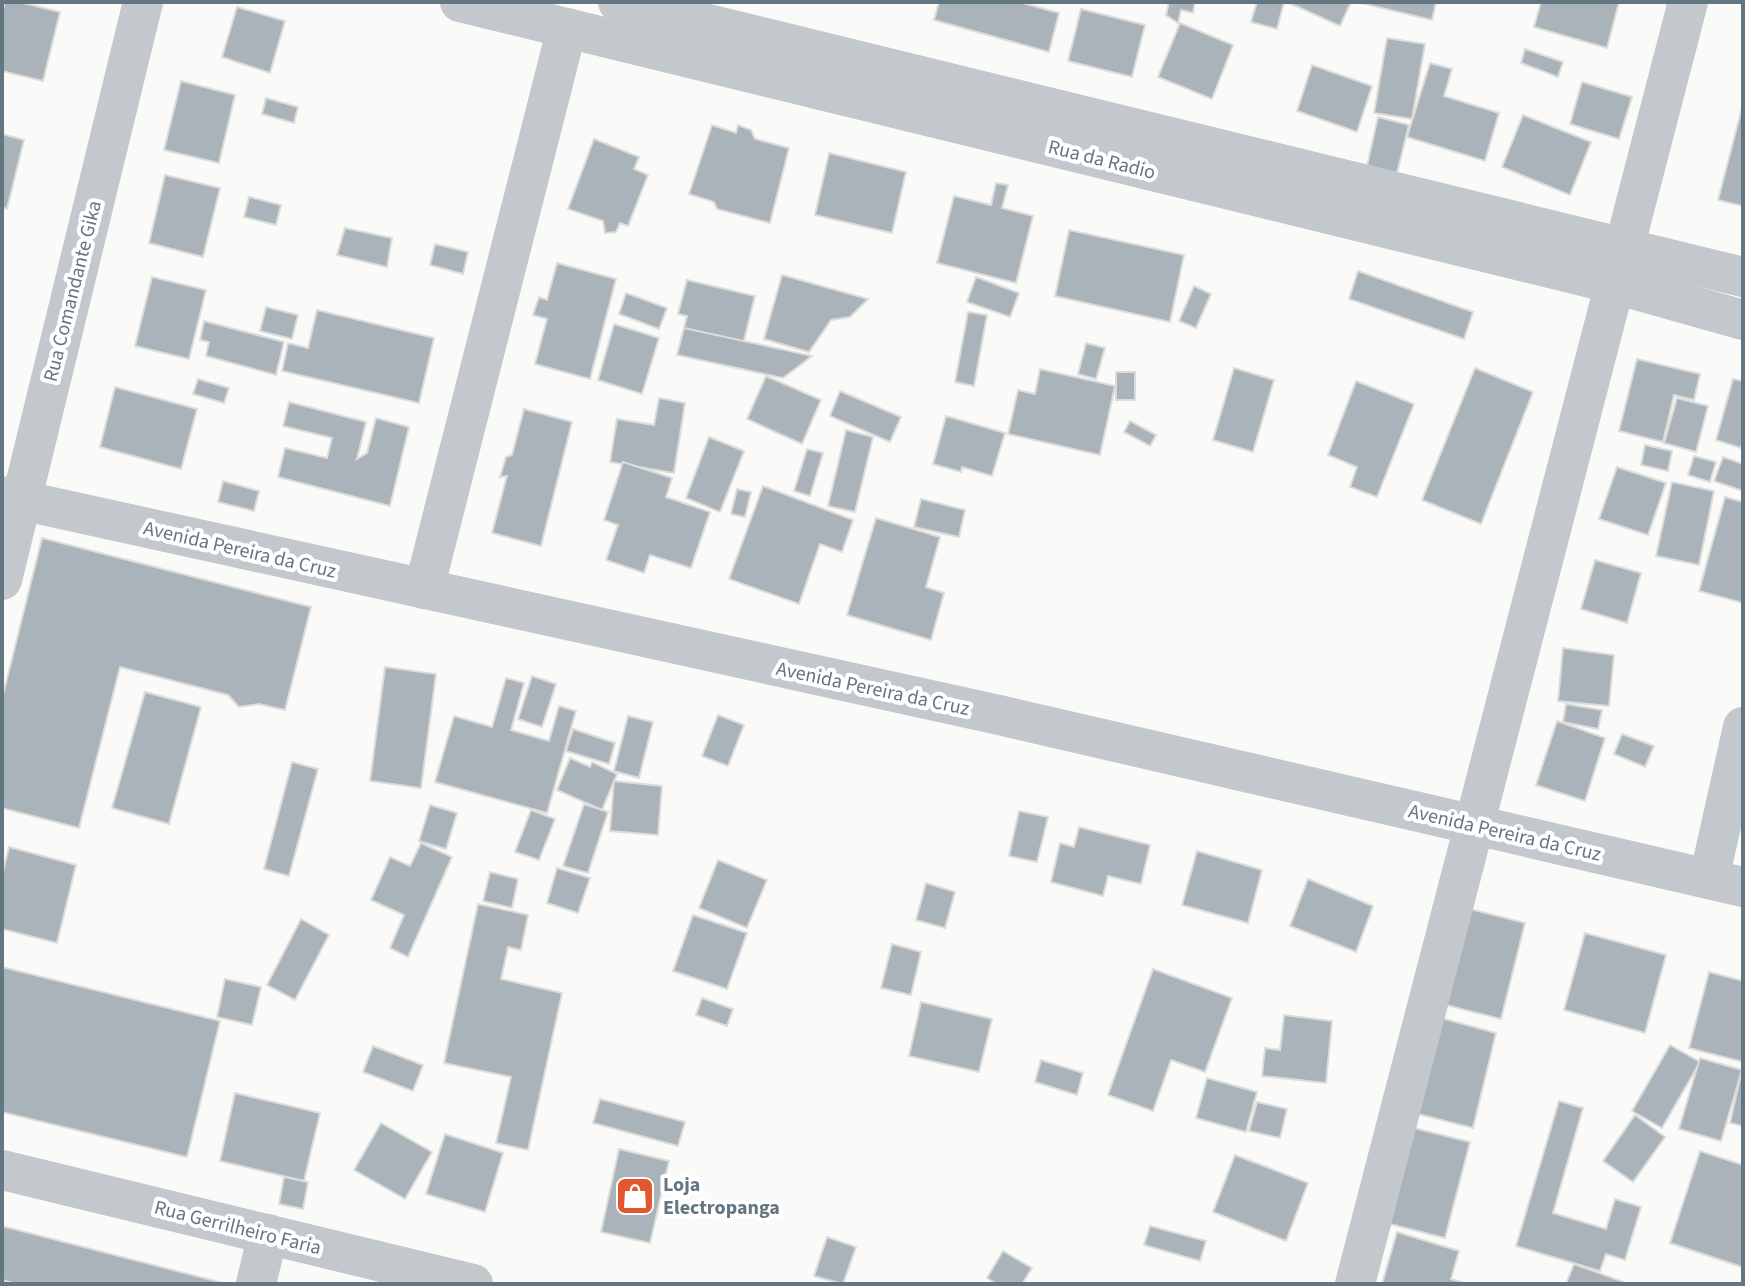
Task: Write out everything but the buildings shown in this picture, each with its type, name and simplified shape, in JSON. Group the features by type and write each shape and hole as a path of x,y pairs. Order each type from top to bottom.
{"street":[{"name":"Rua Comandante Gika","path":"2,580 12,498 143,2"},
{"name":"Rua da Radio","path":"460,2 1619,266 1743,277"},
{"name":"Rua da Radio","path":"618,2 1619,266 1743,320"},
{"path":"1355,1284 1688,2"},
{"path":"424,589 567,28"},
{"name":"Avenida Pereira da Cruz","path":"12,498 999,715 1726,883"},
{"path":"1726,883 1743,727"},
{"name":"Rua Gerrilheiro Faria","path":"2,1170 473,1284"},
{"path":"256,1284 268,1234"}],"place":[{"name":"Loja Electropanga","path":"635,1196"}]}
